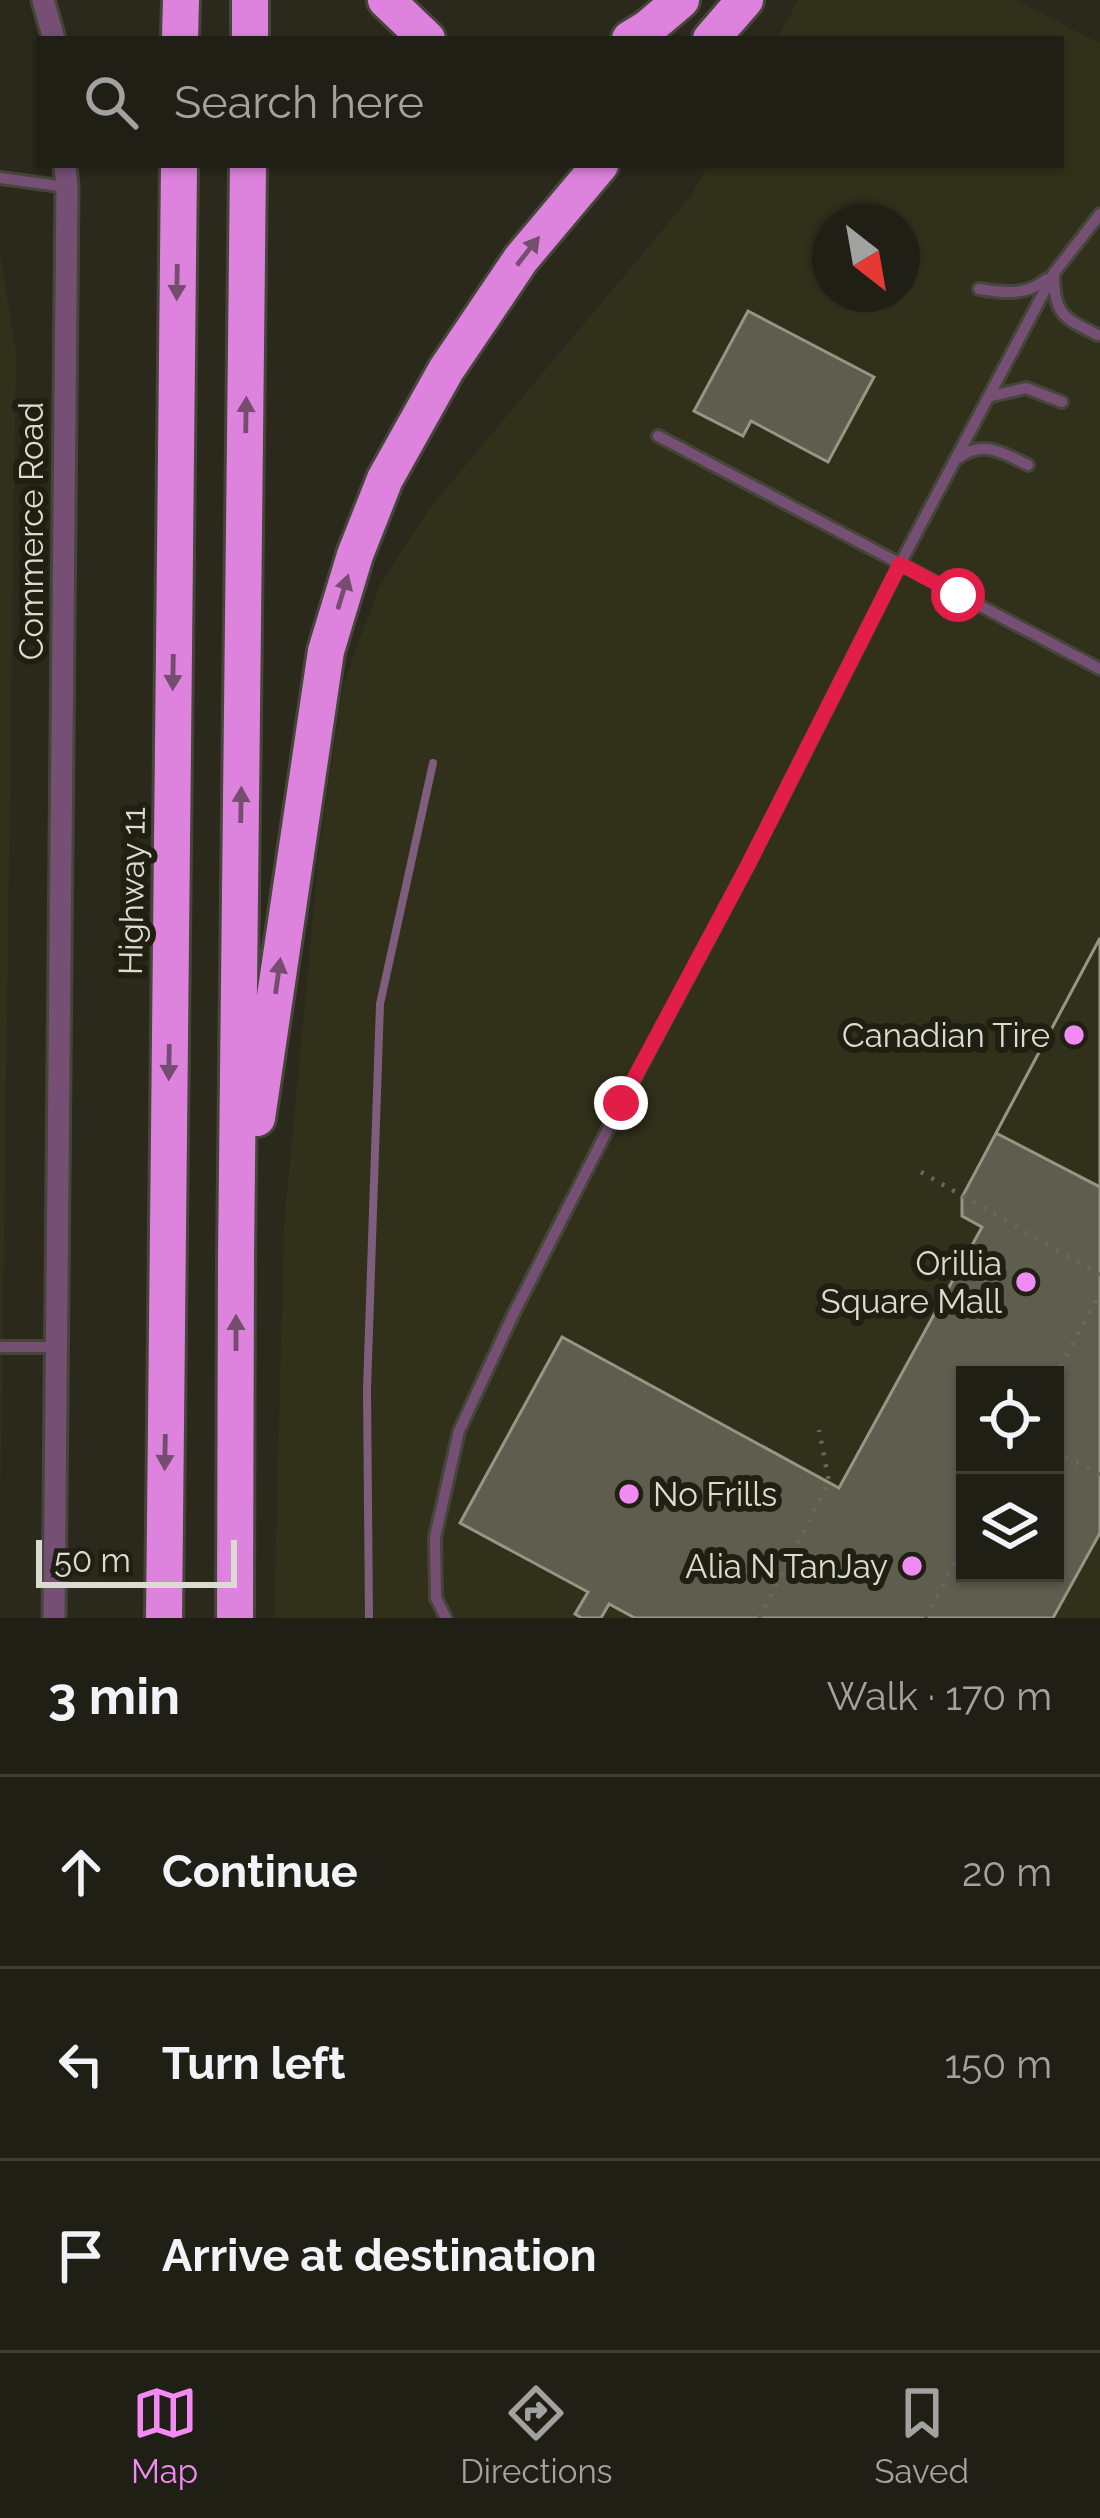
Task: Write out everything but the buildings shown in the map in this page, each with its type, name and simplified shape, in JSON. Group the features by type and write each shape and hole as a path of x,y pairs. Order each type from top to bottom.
{"highway":[{"path":"180,36 181,0"},
{"path":"250,0 250,36"},
{"path":"386,0 424,36"},
{"path":"634,36 681,0"},
{"path":"714,36 745,0"},
{"name":"Highway 11","path":"164,1618 179,168"},
{"path":"235,1618 248,168"},
{"path":"236,1258 326,651 355,555 385,478 446,370 521,259 597,168"}],"street":[{"path":"44,0 53,36"},
{"name":"Commerce Road","path":"54,1618 66,176"}],"lane":[{"path":"0,178 66,176"},
{"path":"446,1618 436,1598 435,1537 459,1431 548,1246 900,564 1054,273 1100,214"},
{"path":"979,289 1024,291 1054,273"},
{"path":"1054,273 1058,308 1071,322 1098,335"},
{"path":"988,397 1026,388 1062,402"},
{"path":"658,436 1100,669"},
{"path":"955,460 969,450 988,448 1028,465"},
{"path":"0,1347 56,1347"}],"path":[{"path":"921,1172 1100,1275"},
{"path":"1061,1366 1100,1293"},
{"path":"759,1618 829,1482 819,1430"},
{"path":"1064,1455 1100,1475"},
{"path":"925,1618 956,1561"}],"shaded area":[{"path":"798,0 1015,0 1100,43 1100,1618 274,1618 284,1225 320,840 344,682 379,587 429,509 690,197 706,168 1064,168 1064,36 779,36"},
{"path":"0,254 16,351 0,1537"}],"waterway":[{"path":"369,1618 367,1389 380,1004 433,763"}],"place":[{"name":"Canadian Tire","path":"1074,1035"},
{"name":"Orillia Square Mall","path":"1026,1282"},
{"name":"No Frills","path":"629,1494"},
{"name":"Alia N TanJay","path":"912,1566"}],"route":[{"path":"621,1103 900,564 958,595"}]}
